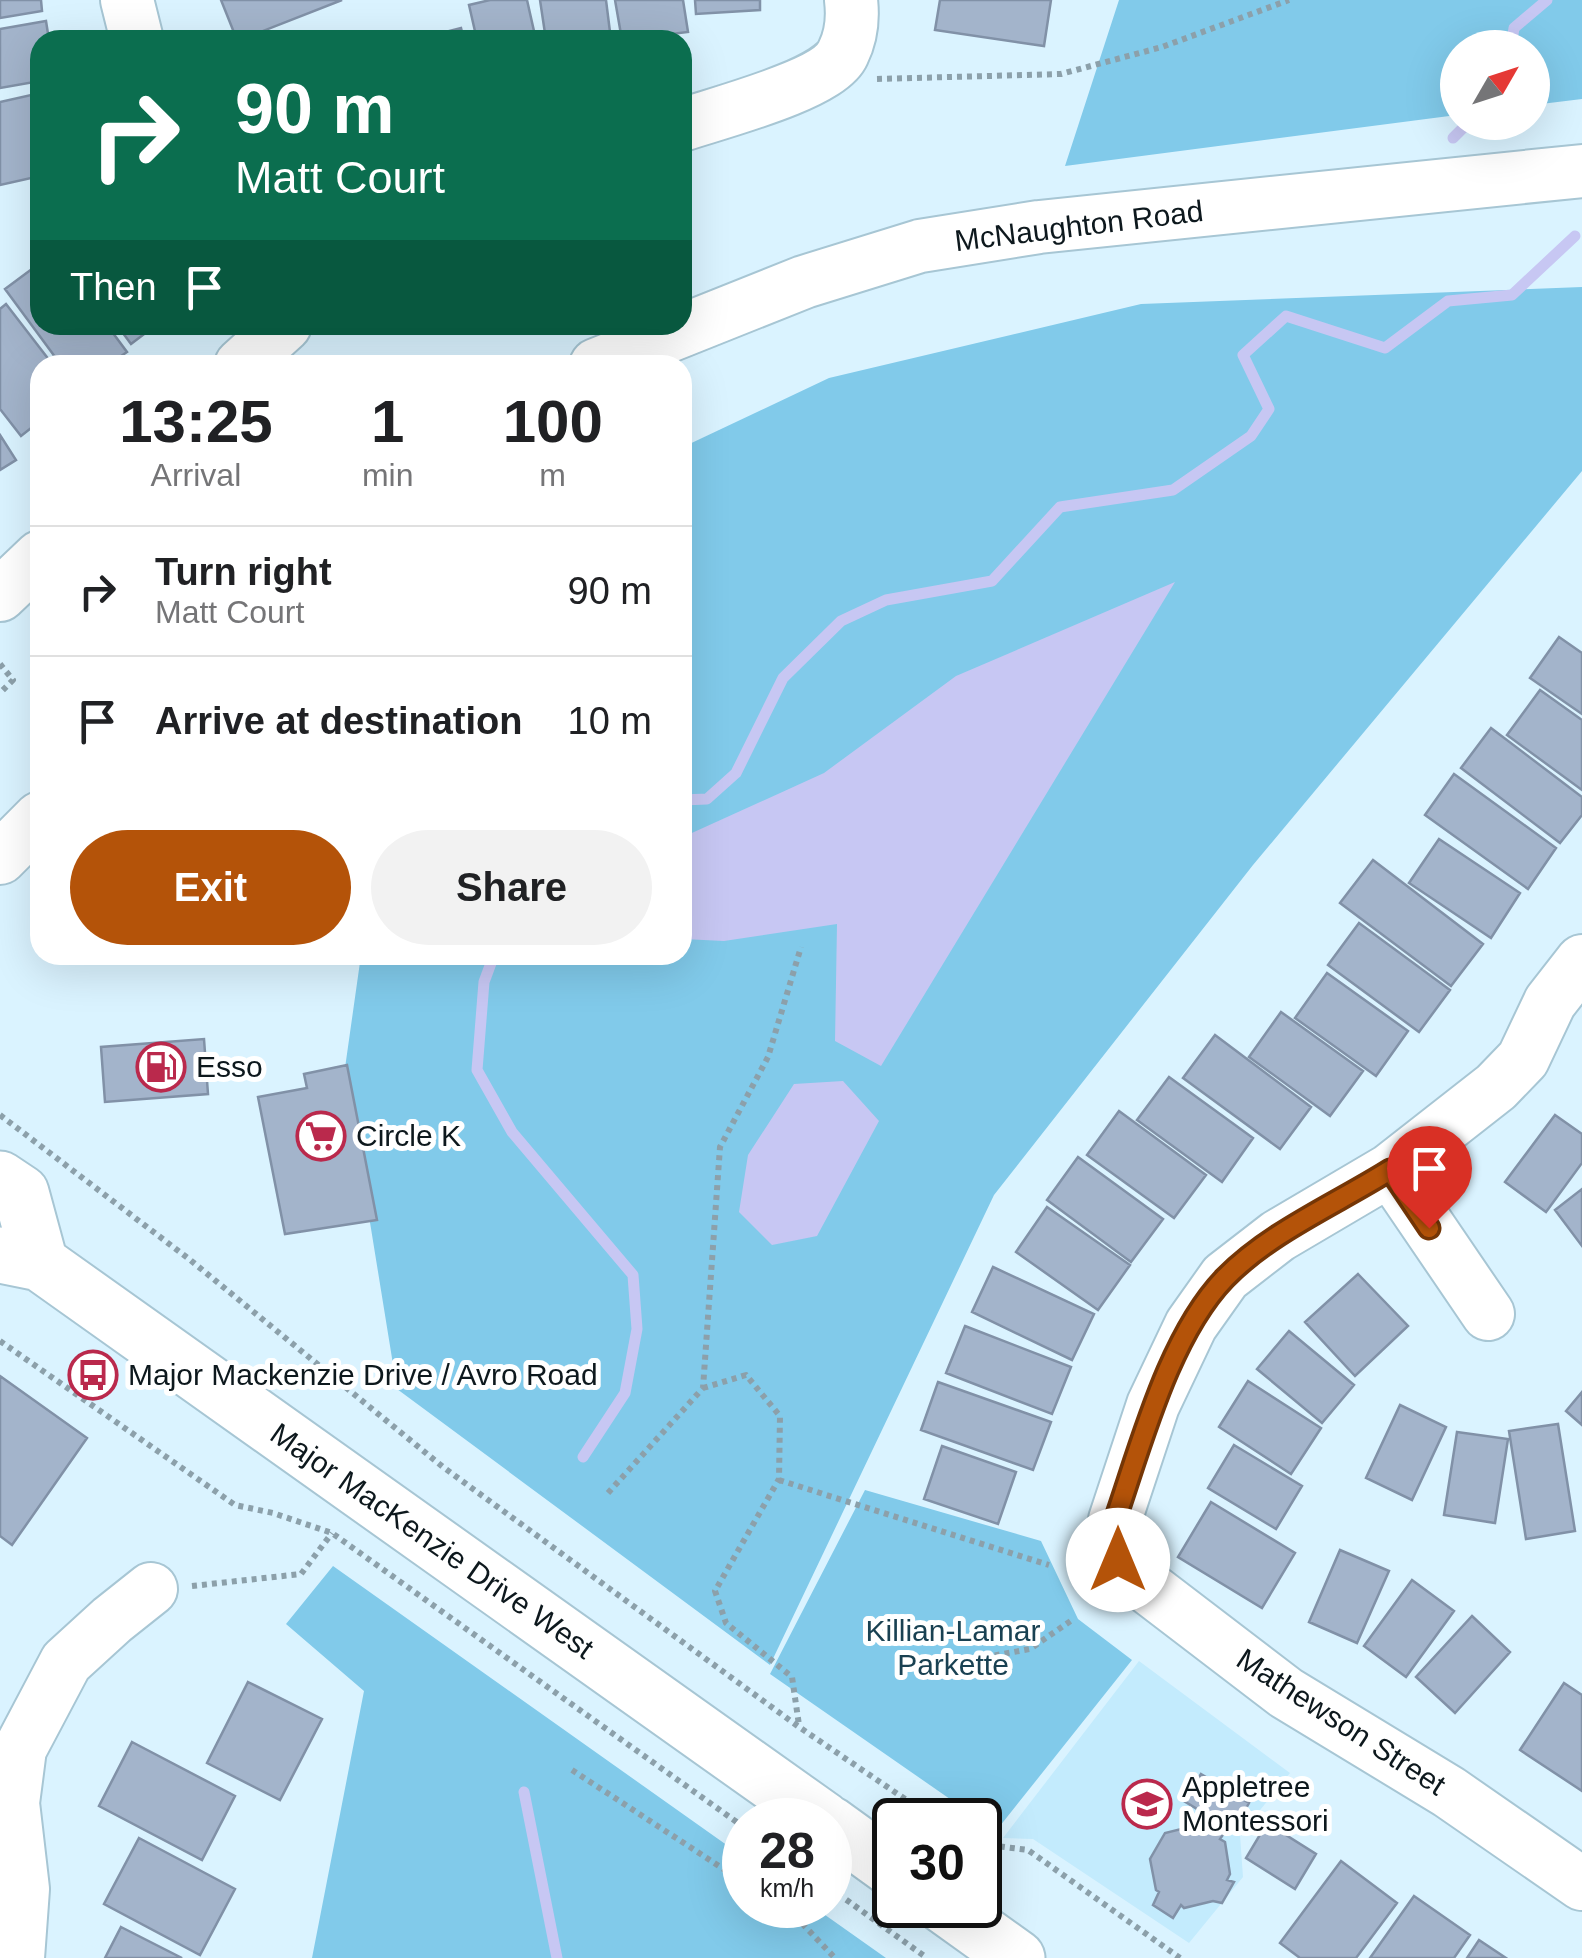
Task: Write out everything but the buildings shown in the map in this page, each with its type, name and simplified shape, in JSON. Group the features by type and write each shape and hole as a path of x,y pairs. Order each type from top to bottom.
{"main road":[{"name":"Major MacKenzie Drive West","path":"0,1179 21,1193 20,1259 792,1798"},
{"path":"975,1928 1016,1958"}],"street":[{"path":"127,0 134,30"},
{"path":"692,122 814,80 842,56 853,16 851,0"},
{"name":"McNaughton Road","path":"692,327 804,282 920,246 1039,227 1582,171"},
{"path":"252,355 274,335"},
{"name":"McNaughton Road","path":"621,355 671,335"},
{"path":"0,594 30,566"},
{"path":"0,858 30,828"},
{"name":"Mathewson Street","path":"1582,962 1550,1002 1524,1058 1496,1087 1390,1170 1278,1236 1225,1278 1191,1325 1154,1404 1113,1535 1118,1560 1147,1588 1286,1692 1449,1792 1582,1884"},
{"path":"1390,1170 1488,1314"},
{"path":"18,1958 23,1888 13,1804 20,1748 66,1662 151,1589"}],"path":[{"path":"842,56 867,80 1060,74 1162,47 1288,0"},
{"path":"0,664 13,680 0,692"},
{"path":"702,1388 720,1147 768,1058 801,947"},
{"path":"0,1115 190,1259 442,1467 799,1727 904,1798"},
{"path":"0,1341 235,1505 332,1533 722,1812"},
{"path":"608,1493 702,1388 746,1375 780,1416 779,1480 715,1591 726,1623 792,1676 799,1727"},
{"path":"779,1480 1050,1565"},
{"path":"151,1589 301,1574 332,1533"},
{"path":"975,1659 1030,1650 1072,1620"},
{"path":"572,1770 722,1867"},
{"path":"1002,1847 1028,1850 1180,1958"},
{"path":"852,1904 928,1958"},
{"path":"806,1928 834,1958"}],"shaded area":[{"path":"1175,582 881,1066 835,1041 837,924 724,941 692,939 692,833 824,773 956,676"},
{"path":"843,1081 879,1121 817,1236 772,1245 739,1212 748,1155 794,1084"},
{"name":"Appletree Montessori","path":"1139,1661 1290,1773 1240,1835 1243,1877 1189,1943 1033,1839 1003,1838"}],"green space":[{"path":"1119,0 1582,0 1582,99 1550,103 1550,30 1440,30 1440,117 1065,166"},
{"path":"1582,287 1582,471 1253,865 994,1195 770,1665 397,1389 345,1068 360,965 692,965 692,443 829,378 1141,304"},
{"name":"Killian-Lamar Parkette","path":"865,1490 1041,1541 1078,1619 1132,1660 1002,1823 1002,1798 948,1798 770,1674"},
{"path":"333,1566 722,1842 722,1928 844,1928 886,1958 312,1958 364,1691 286,1624"}],"waterway":[{"path":"1514,30 1547,0"},
{"path":"692,800 707,799 736,773 783,678 841,621 886,600 992,581 1060,507 1173,490 1251,436 1269,409 1243,355 1286,316 1385,348 1448,301 1512,295 1575,236"},
{"path":"490,965 484,982 477,1070 512,1132 633,1275 637,1329 625,1393 583,1457"},
{"path":"524,1792 557,1958"}],"place":[{"name":"Esso","path":"161,1067"},
{"name":"Circle K","path":"321,1136"},
{"name":"Major Mackenzie Drive / Avro Road","path":"93,1375"},
{"name":"Appletree Montessori","path":"1147,1804"}],"route":[{"path":"1118,1560 1113,1535 1115,1520 1154,1404 1191,1325 1225,1278 1278,1236 1390,1170 1429,1228"}]}
